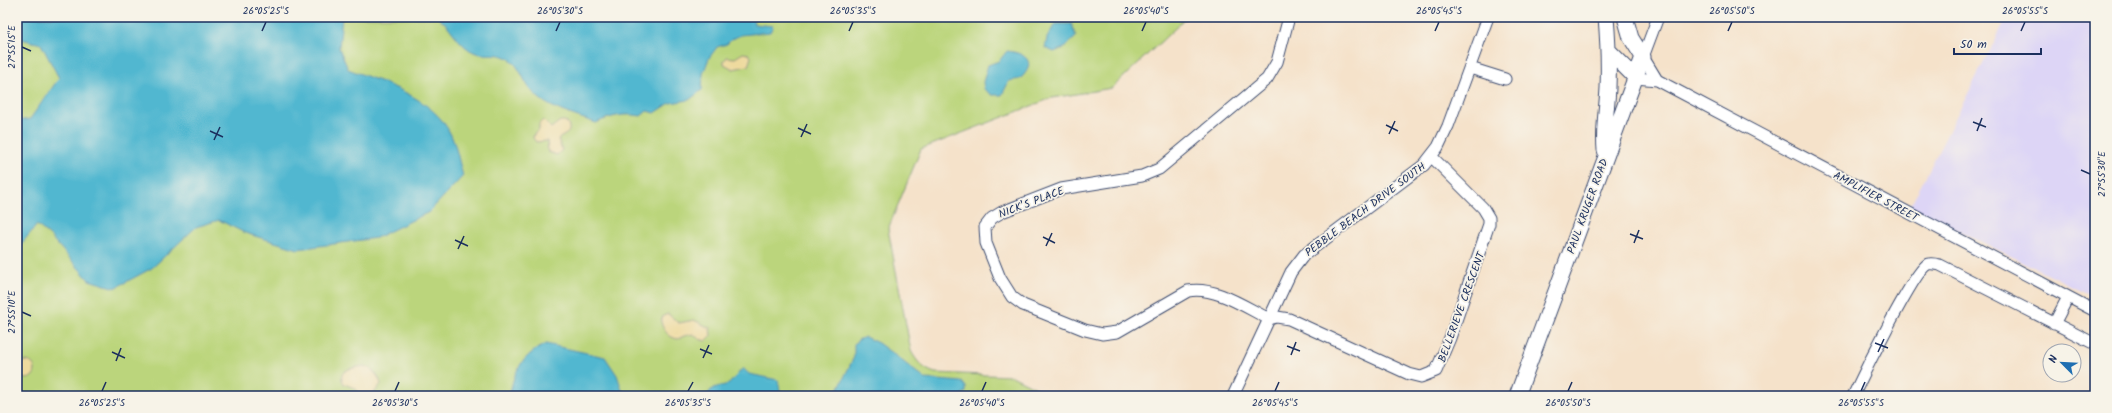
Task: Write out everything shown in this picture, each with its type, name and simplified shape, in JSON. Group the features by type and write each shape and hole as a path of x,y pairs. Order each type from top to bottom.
{"street":[{"name":"NICK’S PLACE","path":"1269,319 1215,293 1198,289 1183,294 1117,332 1102,334 1085,330 1023,304 1012,297 1000,278 988,250 984,231 988,223 996,215 1055,192 1142,176 1165,165 1267,79 1277,62 1289,17"},
{"name":"PEBBLE BEACH DRIVE SOUTH","path":"1233,396 1291,272 1304,255 1424,165 1432,157 1448,126 1488,17"},
{"path":"1606,17 1608,50 1608,89 1604,123 1606,154"},
{"name":"AMPLIFIER STREET","path":"1625,17 1631,38 1658,80"},
{"name":"PAUL KRUGER ROAD","path":"1517,396 1658,17"},
{"path":"1608,50 1636,78"},
{"path":"1470,68 1505,79"},
{"name":"AMPLIFIER STREET","path":"1636,78 1658,80 2095,311"},
{"name":"BELLERIEVE CRESCENT","path":"1269,319 1277,317 1289,319 1409,374 1421,377 1436,371 1450,338 1489,224 1489,218 1484,208 1432,157"},
{"path":"1853,396 1872,357 1916,277 1927,264 1933,263 1940,265 2095,344"},
{"path":"2054,324 2068,297"}],"shaded area":[{"path":"2007,17 2095,17 2095,297 1910,207"}],"green space":[{"path":"17,17 1187,17 1112,88 1052,98 921,149 888,229 911,351 921,365 935,373 1012,376 1052,396 17,396"}],"sand":[{"path":"743,53 749,54 751,57 748,66 733,69 724,64 727,57 735,58"},
{"path":"543,120 551,128 560,121 565,121 568,124 568,132 558,139 562,150 557,155 548,152 547,141 536,142 533,138 534,134 539,130 539,124"},
{"path":"668,314 679,323 694,320 710,328 711,336 706,341 699,339 693,334 678,339 672,337 665,331 661,322 663,316"},
{"path":"26,361 32,364 35,370 32,376 26,379 20,376 17,370 20,364"},
{"path":"364,366 375,373 381,384 374,393 374,396 348,396 355,394 358,391 355,388 344,384 342,375 347,370"}],"water":[{"path":"17,17 342,17 339,48 348,69 406,93 433,111 443,122 451,135 463,176 429,212 376,238 298,249 245,233 219,220 196,227 152,268 115,288 89,280 50,236 37,225 17,249 17,121 30,119 59,78 41,44 17,38"},
{"path":"439,17 753,17 754,24 773,26 770,32 741,35 732,39 727,44 717,47 709,58 703,74 702,90 689,100 670,103 655,113 647,111 641,116 618,116 596,123 561,111 544,102 531,90 512,61 502,55 481,54 470,50 460,42"},
{"path":"1055,24 1072,24 1076,37 1064,48 1054,52 1045,48 1047,38"},
{"path":"1007,51 1020,54 1024,57 1029,64 1028,68 1020,79 1009,81 1002,95 992,95 984,89 983,82 988,65 999,61"},
{"path":"865,337 878,343 925,379 962,382 966,387 966,392 959,396 835,396 854,357 854,344 858,340"},
{"path":"546,344 605,357 617,375 624,396 510,396 511,387 520,365 531,353"},
{"path":"743,368 749,374 778,380 781,396 706,396 713,388 729,384"}]}
